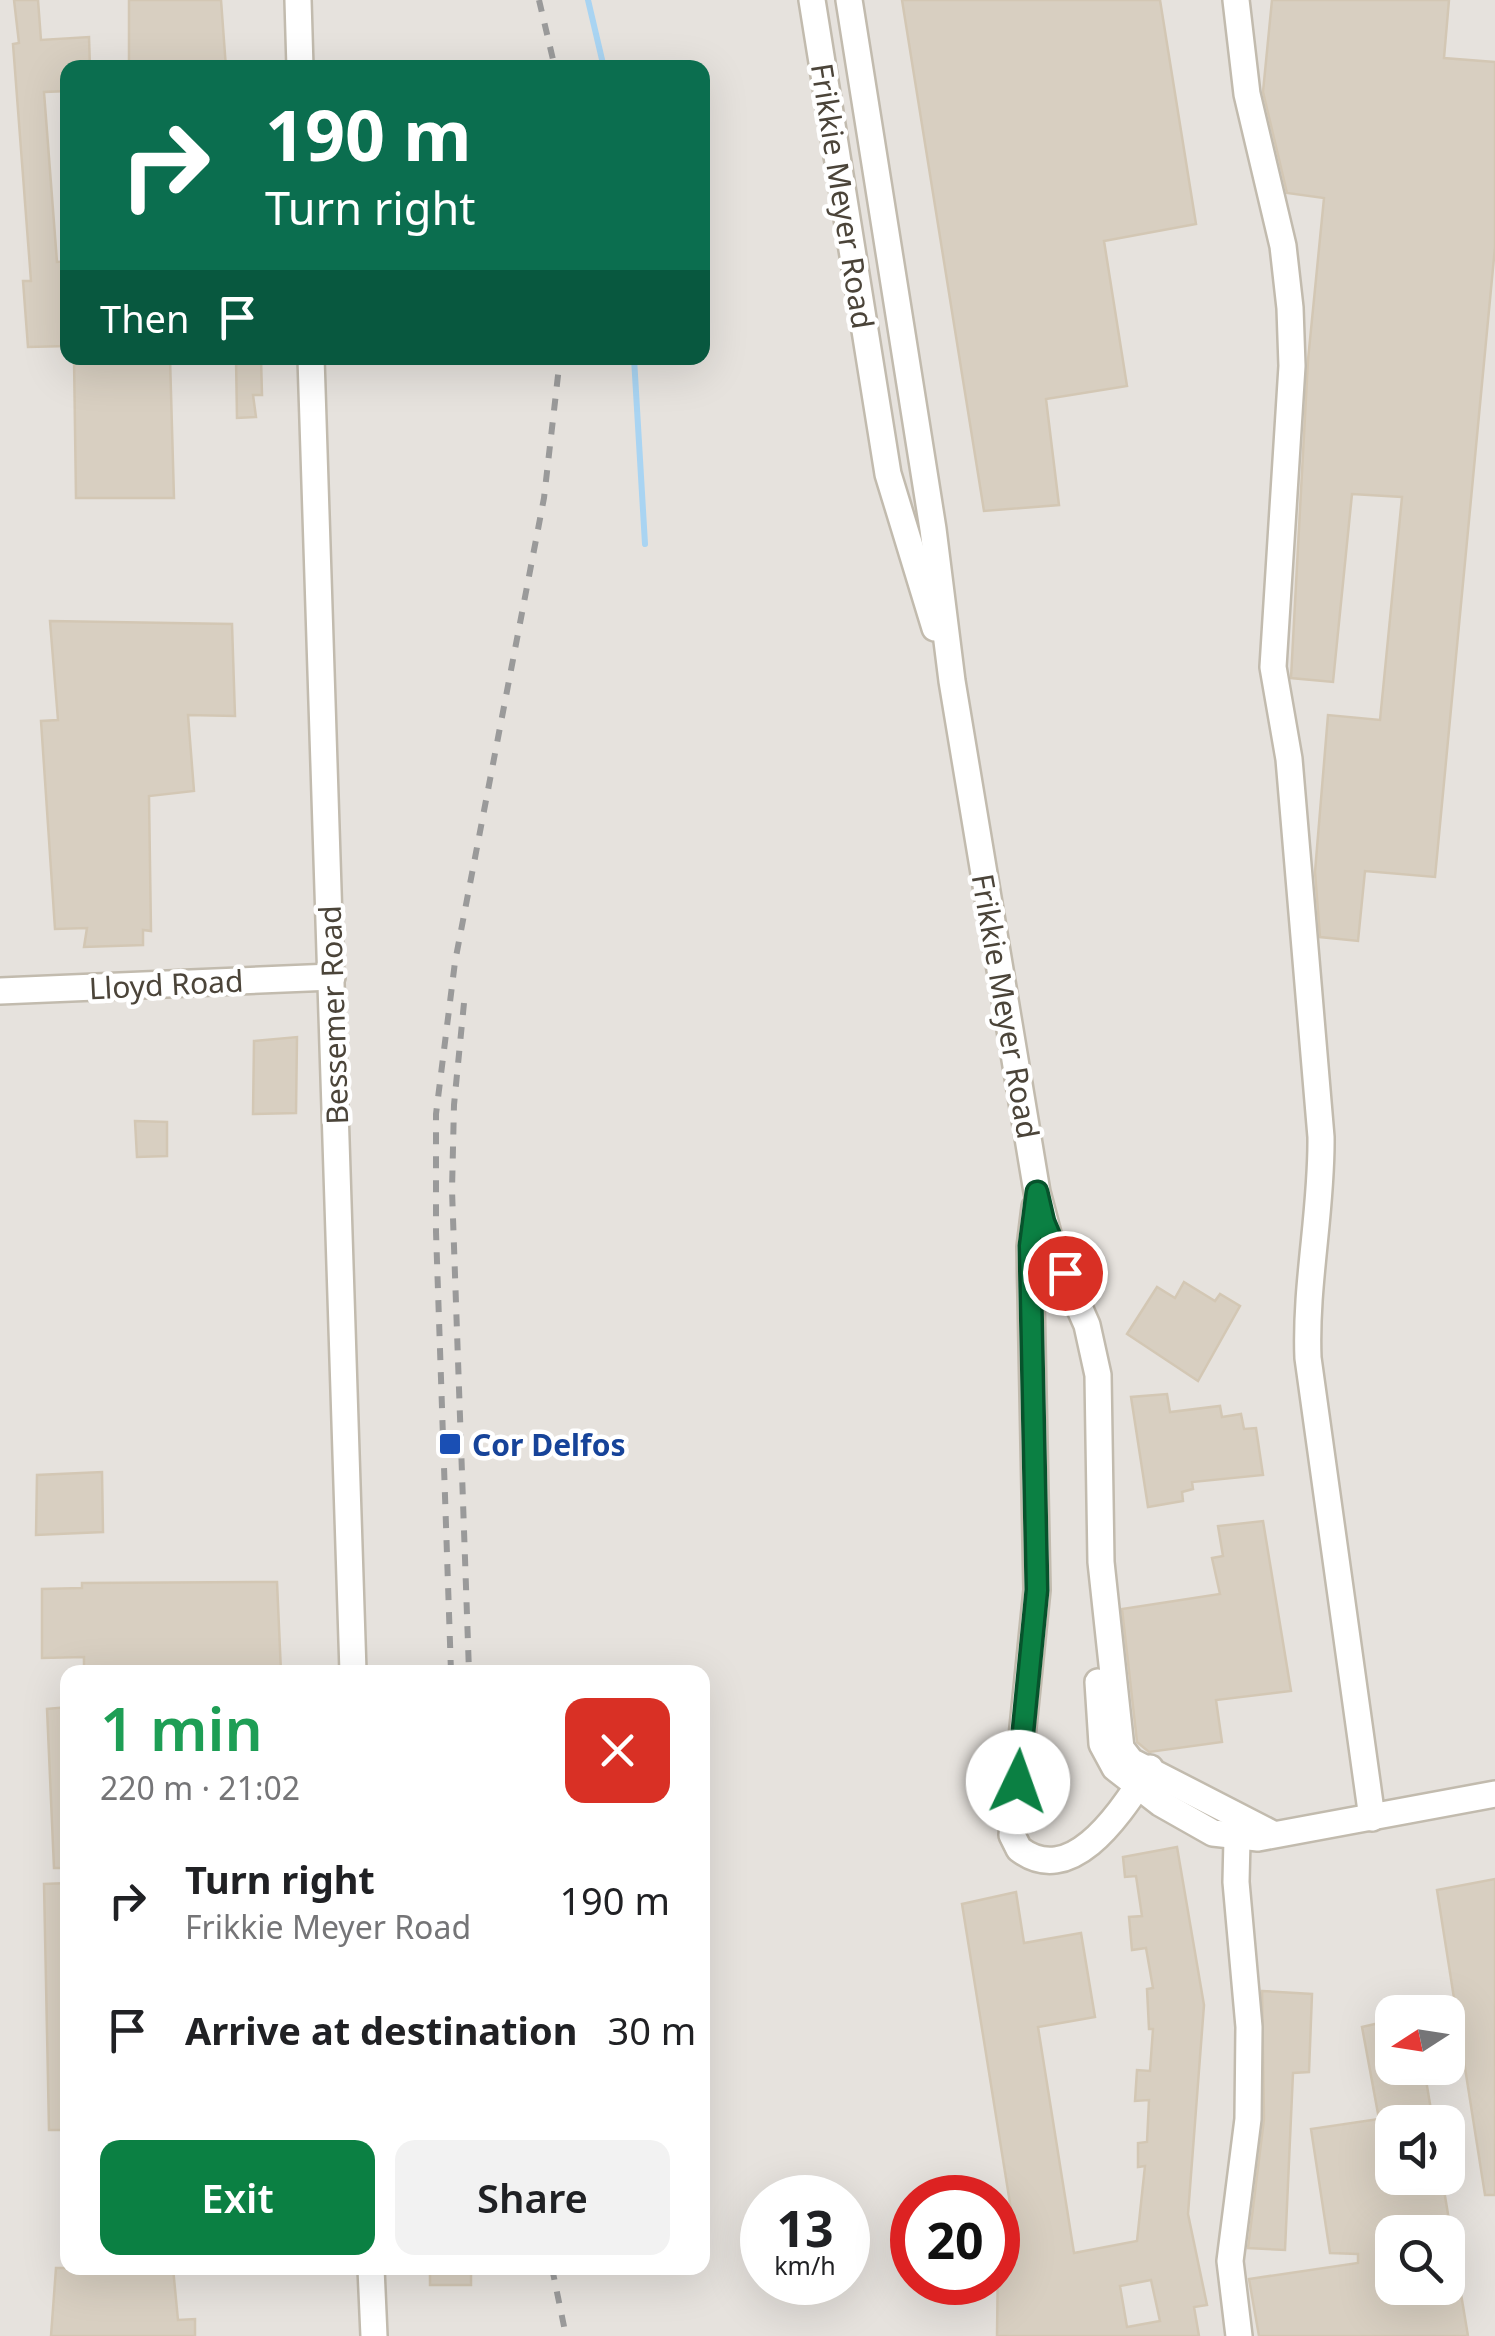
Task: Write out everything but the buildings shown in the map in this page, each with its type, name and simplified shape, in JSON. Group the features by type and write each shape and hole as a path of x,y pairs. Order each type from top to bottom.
{"street":[{"path":"298,0 300,60"},
{"name":"Frikkie Meyer Road","path":"812,0 888,474 952,680"},
{"name":"Frikkie Meyer Road","path":"849,0 934,528 952,680 1037,1192 1050,1241 1087,1325 1098,1375 1101,1562 1120,1748 1144,1778"},
{"path":"1236,0 1247,94 1283,246 1290,308 1292,366 1273,667 1289,759 1322,1173 1306,1309 1308,1358 1372,1818"},
{"name":"Bessemer Road","path":"310,365 353,1665"},
{"name":"Lloyd Road","path":"0,991 332,977"},
{"path":"1037,1192 1030,1246 1037,1590 1021,1718 1015,1842 1027,1855 1042,1860 1069,1857 1096,1838 1144,1778 1241,1829 1271,1832 1372,1818 1495,1794"},
{"path":"1239,2336 1230,2261 1248,2119 1249,2027 1236,1882 1241,1829"},
{"path":"372,2275 374,2336"}],"shaded area":[{"path":"0,0 1495,0 1495,2336 0,2336"}],"waterway":[{"path":"588,0 602,60"},
{"path":"634,365 645,544"}],"railway":[{"path":"539,0 553,60"},
{"path":"451,1665 436,1232 436,1114 455,962 544,498 559,365"},
{"path":"464,1003 454,1105 452,1190 469,1665"},
{"path":"553,2275 566,2336"}],"place":[{"name":"Cor Delfos","path":"450,1444"}],"route":[{"path":"1018,1782 1021,1718 1037,1590 1030,1246 1037,1192 1050,1241 1065,1273"}]}
